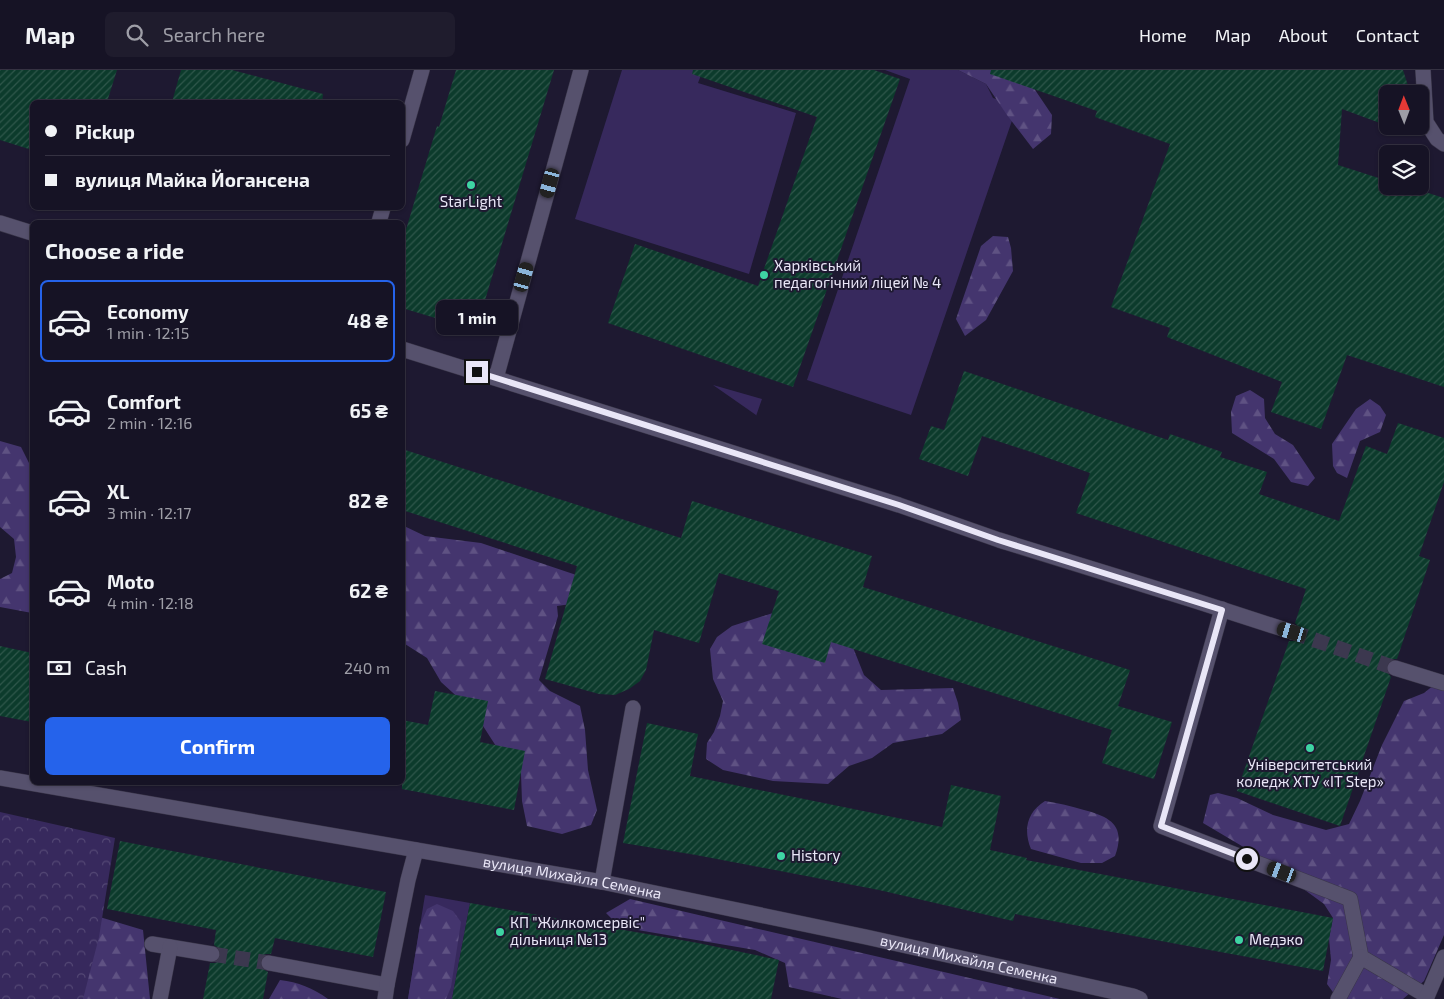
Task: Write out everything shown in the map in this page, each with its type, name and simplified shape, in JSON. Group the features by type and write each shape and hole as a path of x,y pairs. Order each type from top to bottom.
{"street":[{"path":"405,130 422,70"},
{"path":"496,378 581,70"},
{"path":"1423,70 1426,122 1437,139 1444,144"},
{"path":"0,223 30,232"},
{"path":"405,350 899,505 998,540 1292,632"},
{"path":"1222,610 1161,826 1350,899 1361,958 1338,999"},
{"path":"1394,668 1444,683"},
{"path":"602,882 633,708"},
{"name":"вулиця Михайля Семенка","path":"0,778 30,783"},
{"name":"вулиця Михайля Семенка","path":"40,785 602,882 876,939 1135,998"},
{"path":"269,964 386,992 408,880 416,850"},
{"path":"152,944 212,954"},
{"path":"160,999 170,947"},
{"path":"1361,958 1427,998 1444,957"}],"green space":[{"path":"622,70 703,70 698,83 796,113 749,274 575,219"},
{"path":"885,70 958,70 986,84 993,98 1017,106 911,415 807,380 910,79"},
{"path":"958,70 1027,70 1025,75 1052,115 1051,134 1033,149 986,84"},
{"path":"993,236 1008,237 1013,271 986,320 965,336 956,319 981,246"},
{"path":"713,385 762,399 756,416 756,415"},
{"path":"1250,390 1264,399 1265,418 1275,434 1293,445 1315,478 1308,486 1291,482 1274,459 1232,433 1231,412 1236,396"},
{"path":"1370,399 1380,406 1386,415 1380,432 1360,441 1347,478 1337,473 1333,466 1332,444 1356,409"},
{"path":"0,441 21,447 30,465 30,613 0,607 0,579 12,573 16,557 14,539 0,527"},
{"path":"405,526 425,536 481,543 600,583 585,602 557,606 558,616 539,680 550,691 580,706 585,730 588,770 597,810 591,825 562,834 527,826 522,801 521,774 505,760 474,712 441,682 427,658 405,644"},
{"path":"773,613 846,630 864,675 881,690 953,688 961,720 942,734 893,743 872,758 849,766 828,784 773,781 723,770 706,759 707,743 714,732 723,701 713,679 710,649 717,637 732,626"},
{"path":"1444,677 1444,935 1424,981 1403,999 1338,999 1327,984 1331,960 1329,938 1333,918 1324,904 1257,855 1203,823 1210,795 1218,793 1237,798 1273,815 1326,830 1349,824 1382,745 1404,701 1424,693"},
{"path":"1045,801 1094,813 1109,820 1114,824 1119,837 1115,856 1102,863 1081,863 1031,849 1027,835 1028,822 1034,810"},
{"path":"0,812 115,838 99,937 83,999 0,999"},
{"path":"0,818 73,909 143,930 150,999 0,999"},
{"path":"425,895 470,903 452,999 408,999"},
{"path":"630,899 1060,999 842,999 789,987 785,963 755,950 620,927 606,913"},
{"path":"437,904 453,911 461,922 451,987 446,999 408,999 420,925 427,909"},
{"path":"280,980 305,986 328,999 269,999"}],"building":[{"path":"0,70 117,70 108,100 30,100 30,149 0,140"},
{"path":"181,70 232,70 323,94 322,100 173,100"},
{"path":"456,70 554,70 480,317 462,326 405,309 405,233 437,126 439,127"},
{"path":"693,70 874,70 900,79 793,387 608,323 635,244 758,286 817,117 692,74"},
{"path":"991,70 1403,70 1408,85 1379,85 1379,123 1342,109 1338,165 1379,178 1379,195 1429,195 1429,193 1444,198 1444,387 1347,355 1321,429 1271,412 1282,382 1167,337 1170,328 1111,307 1170,144 1095,117 1097,111 990,74"},
{"path":"964,371 1168,440 1170,434 1222,452 1220,457 1267,472 1259,494 1339,521 1366,446 1387,454 1398,423 1444,438 1444,482 1419,556 1430,560 1397,659 1392,659 1386,665 1386,671 1391,677 1340,826 1237,791 1289,641 1294,641 1301,635 1301,630 1295,623 1306,589 1076,513 1090,473 1034,453 982,436 968,476 919,459 931,426 944,430"},
{"path":"405,450 681,538 692,501 872,556 863,587 1130,670 1118,706 1172,722 1154,779 1102,763 1112,730 831,642 825,663 762,644 779,591 719,573 699,643 654,630 646,670 640,681 629,689 615,695 599,694 545,679 577,566 405,511"},
{"path":"0,646 30,653 30,722 0,716"},
{"path":"435,691 488,701 480,742 525,751 514,810 402,789 402,785 405,785 405,721 428,725"},
{"path":"647,723 698,734 690,776 942,827 951,785 1001,796 990,850 1027,858 1026,860 1333,918 1323,971 1015,914 1013,921 879,890 623,843"},
{"path":"120,841 386,892 373,957 275,938 271,954 265,954 260,961 260,967 268,972 263,999 203,999 210,963 216,963 221,956 221,950 214,945 216,930 107,909"},
{"path":"470,903 698,943 779,960 771,999 452,999"}],"tunnel":[{"path":"1292,632 1395,668"},
{"path":"212,954 269,963"}],"place":[{"name":"StarLight","path":"471,185"},
{"name":"Харківський педагогічний ліцей № 4","path":"764,275"},
{"name":"Університетський коледж ХТУ «IT Step»","path":"1310,748"},
{"name":"History","path":"781,856"},
{"name":"КП \"Жилкомсервіс\" дільниця №13","path":"500,932"},
{"name":"Медэко","path":"1239,940"}],"route":[{"path":"477,372 899,505 998,540 1222,610 1161,826 1247,859"}]}
